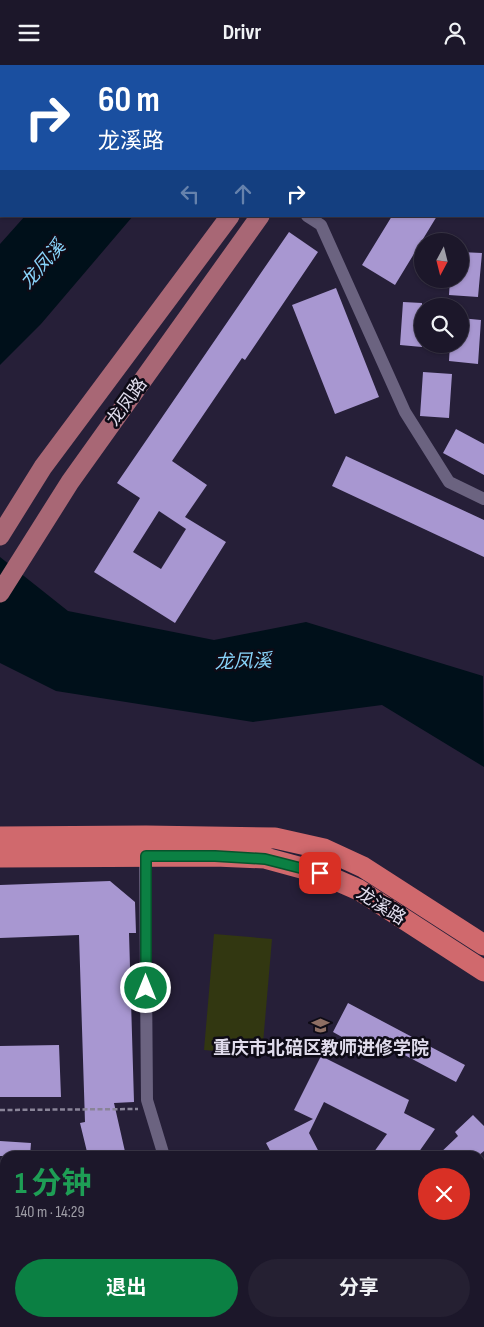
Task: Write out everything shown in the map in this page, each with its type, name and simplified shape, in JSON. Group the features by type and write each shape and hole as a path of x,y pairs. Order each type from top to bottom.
{"highway":[{"name":"龙溪路","path":"0,837 146,836 275,838 324,849 363,867 484,945"},
{"name":"龙溪路","path":"0,857 215,856 265,859 320,873 359,890 484,971"}],"main road":[{"name":"龙凤路","path":"0,536 43,467 229,217"},
{"name":"龙凤路","path":"0,593 70,482 259,217"}],"street":[{"path":"309,217 321,225 404,413 449,482 484,499"},
{"path":"146,856 147,1100 162,1151"}],"path":[{"path":"0,1110 149,1109"}],"green space":[{"path":"214,934 272,939 262,1055 204,1050"}],"water":[{"name":"龙凤溪","path":"24,217 132,217 41,324 0,365 0,244"},
{"name":"龙凤溪","path":"0,557 68,611 214,640 306,622 483,676 484,767 382,705 253,722 56,691 0,663"}],"building":[{"path":"391,217 436,217 427,233 414,233 414,254 395,285 362,265"},
{"path":"289,232 318,252 245,360 242,358 172,461 207,485 185,517 226,542 175,623 94,572 140,498 117,483","holes":["159,511 186,529 161,569 133,552"]},
{"path":"469,252 482,253 478,297 449,295 449,288 469,288"},
{"path":"336,288 379,397 335,414 292,305"},
{"path":"403,302 414,303 414,346 400,345"},
{"path":"469,319 481,320 478,364 449,361 449,353 469,353"},
{"path":"423,372 452,374 449,418 420,416"},
{"path":"456,429 484,444 484,475 443,453"},
{"path":"346,456 484,520 484,557 332,486"},
{"path":"110,881 135,902 136,933 129,933 134,1102 114,1103 125,1151 87,1151 80,1123 85,1122 79,935 0,938 0,885"},
{"path":"348,1003 465,1065 456,1082 374,1039 367,1051 333,1032"},
{"path":"59,1045 61,1097 0,1097 0,1046"},
{"path":"321,1056 409,1100 404,1113 435,1129 420,1151 375,1151 387,1134 324,1102 309,1133 318,1151 270,1151 266,1143 313,1119 294,1110"},
{"path":"473,1115 484,1126 484,1151 442,1151 458,1136 455,1132"},
{"path":"0,1141 31,1143 30,1151 0,1151"}],"place":[{"name":"重庆市北碚区教师进修学院","path":"321,1025"}],"route":[{"path":"146,988 146,856 215,856 265,859 320,873"}]}
